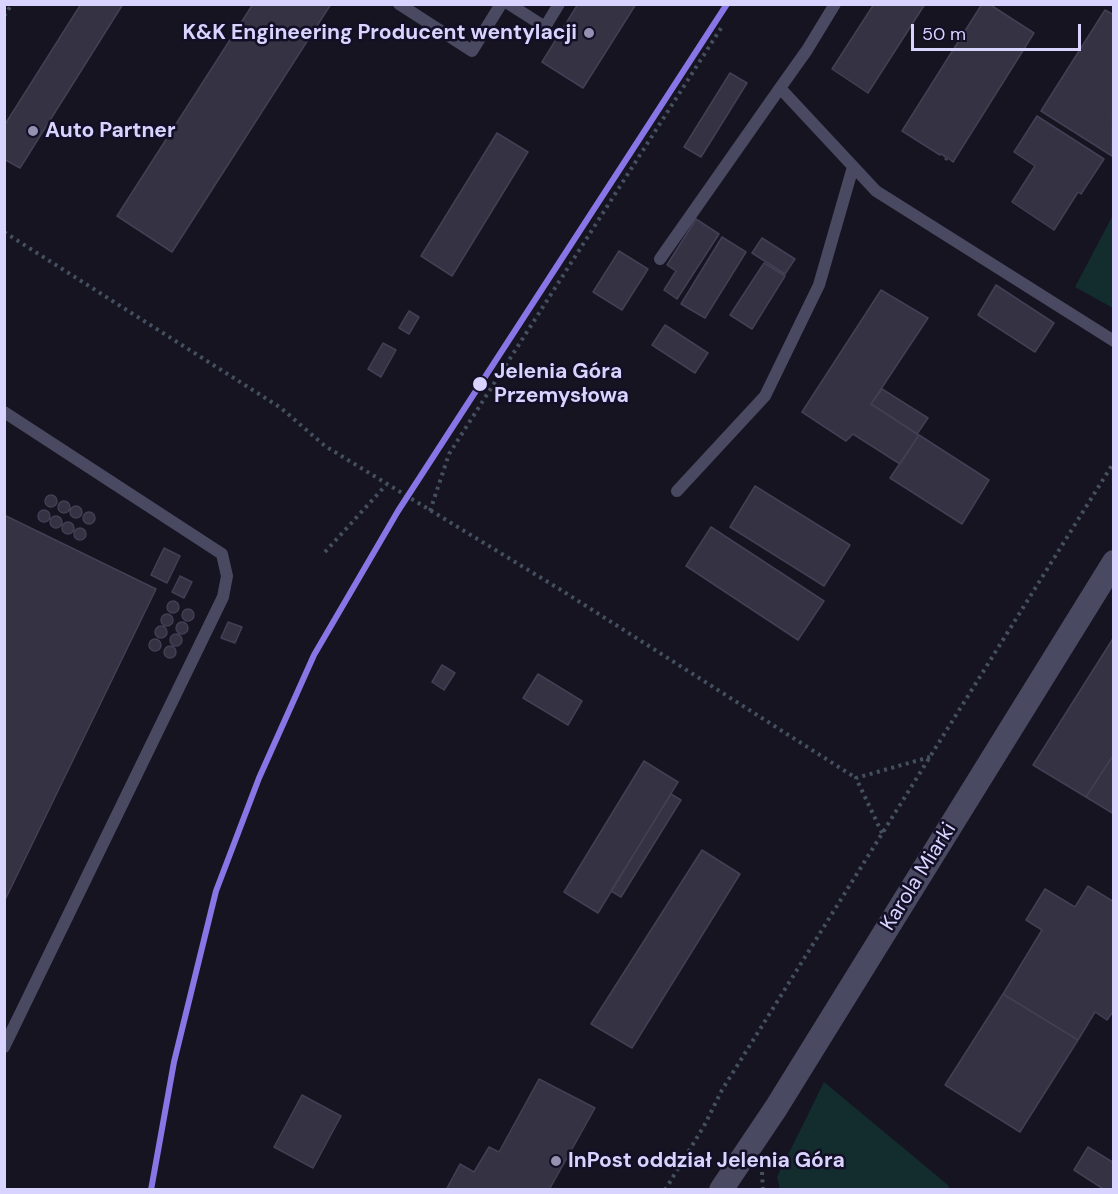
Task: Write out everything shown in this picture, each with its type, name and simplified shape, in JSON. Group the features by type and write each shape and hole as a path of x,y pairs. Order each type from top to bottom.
{"street":[{"name":"Karola Miarki","path":"721,1190 776,1108 1113,562"}],"lane":[{"path":"399,4 472,51 501,4"},
{"path":"509,4 545,27 559,4"},
{"path":"660,259 807,50 835,4"},
{"path":"780,88 876,191 1113,341"},
{"path":"677,490 765,396 819,285 853,167"},
{"path":"4,412 222,554 227,576 223,597 4,1047"}],"path":[{"path":"4,16 12,4"},
{"path":"430,511 449,454 723,25"},
{"path":"4,232 281,408 325,446 561,590 856,778 882,833"},
{"path":"665,1190 704,1126 722,1090 1113,462"},
{"path":"325,552 386,484"},
{"path":"856,778 930,756"}],"green space":[{"path":"1113,215 1113,308 1075,287"},
{"path":"824,1082 948,1185 949,1189 780,1189 777,1177"}],"building":[{"path":"81,4 123,4 20,168 4,159 4,126"},
{"path":"253,4 331,4 172,252 117,216"},
{"name":"K&K Engineering Producent wentylacji","path":"578,4 636,4 583,88 542,62"},
{"path":"874,4 925,4 868,93 832,69"},
{"path":"982,4 989,4 1034,33 953,162 902,131"},
{"path":"1105,10 1114,15 1112,156 1041,111"},
{"path":"730,73 747,83 701,157 684,147"},
{"path":"1037,116 1104,159 1081,194 1078,192 1054,230 1012,202 1035,166 1014,152"},
{"path":"497,133 528,152 452,276 421,256"},
{"path":"696,219 719,234 677,299 664,290 676,271 667,265"},
{"path":"722,237 746,252 705,318 681,304"},
{"path":"762,238 795,259 785,274 752,253"},
{"path":"619,251 648,269 622,310 593,292"},
{"path":"764,263 785,276 752,329 730,315"},
{"path":"996,285 1054,323 1035,352 978,315"},
{"path":"881,290 928,318 871,404 919,435 900,464 853,434 846,441 802,412"},
{"path":"409,311 419,317 409,334 399,328"},
{"path":"665,325 708,353 695,373 652,345"},
{"path":"383,343 396,350 381,377 368,369"},
{"path":"882,389 928,418 917,434 871,404"},
{"path":"919,435 989,480 962,524 890,478"},
{"path":"755,486 850,545 824,586 730,527"},
{"path":"53,495 57,501 53,507 49,507 45,499"},
{"path":"66,501 70,507 66,513 62,513 58,505"},
{"path":"78,506 82,512 78,518 74,518 70,510"},
{"path":"46,510 50,516 46,522 42,522 38,514"},
{"path":"91,512 95,518 91,524 87,524 83,516"},
{"path":"4,515 156,589 4,902"},
{"path":"58,516 62,522 58,528 54,528 50,520"},
{"path":"70,522 74,528 70,534 66,534 62,526"},
{"path":"711,527 824,601 798,640 686,566"},
{"path":"82,528 86,534 82,540 78,540 74,532"},
{"path":"164,548 180,556 167,583 151,575"},
{"path":"180,576 192,582 184,598 172,592"},
{"path":"175,601 179,607 175,613 171,613 167,605"},
{"path":"190,609 194,615 190,621 186,621 182,613"},
{"path":"169,614 173,620 169,626 165,626 161,618"},
{"path":"184,622 188,628 184,634 180,634 176,626"},
{"path":"228,622 242,627 235,643 221,638"},
{"path":"163,626 167,632 163,638 159,638 155,630"},
{"path":"178,634 182,640 178,646 174,646 170,638"},
{"path":"1114,637 1114,754 1086,797 1033,765"},
{"path":"157,639 161,645 157,651 153,651 149,643"},
{"path":"172,646 176,652 172,658 168,658 164,650"},
{"path":"442,665 455,673 444,690 432,682"},
{"path":"538,674 582,701 568,725 523,698"},
{"path":"1114,754 1114,814 1086,797"},
{"path":"644,761 678,782 598,913 564,892"},
{"path":"671,794 681,800 621,897 611,891"},
{"path":"702,850 740,874 632,1048 591,1024"},
{"path":"1088,886 1114,902 1114,1010 1107,1020 1095,1012 1078,1040 1003,994 1042,930 1026,920 1045,889 1075,907"},
{"path":"1003,994 1078,1040 1020,1132 945,1085"},
{"path":"539,1079 595,1108 549,1190 446,1190 460,1164 474,1172 489,1147 499,1152"},
{"path":"302,1095 341,1116 313,1168 274,1147"},
{"path":"1088,1147 1114,1163 1112,1190 1105,1190 1074,1170"}],"transit line":[{"path":"151,1190 174,1062 216,891 259,778 314,655 398,511 727,4"}],"place":[{"name":"K&K Engineering Producent wentylacji","path":"589,33"},
{"name":"Auto Partner","path":"33,131"},
{"name":"Jelenia Góra Przemysłowa","path":"480,384"},
{"name":"InPost oddział Jelenia Góra","path":"556,1161"}]}
